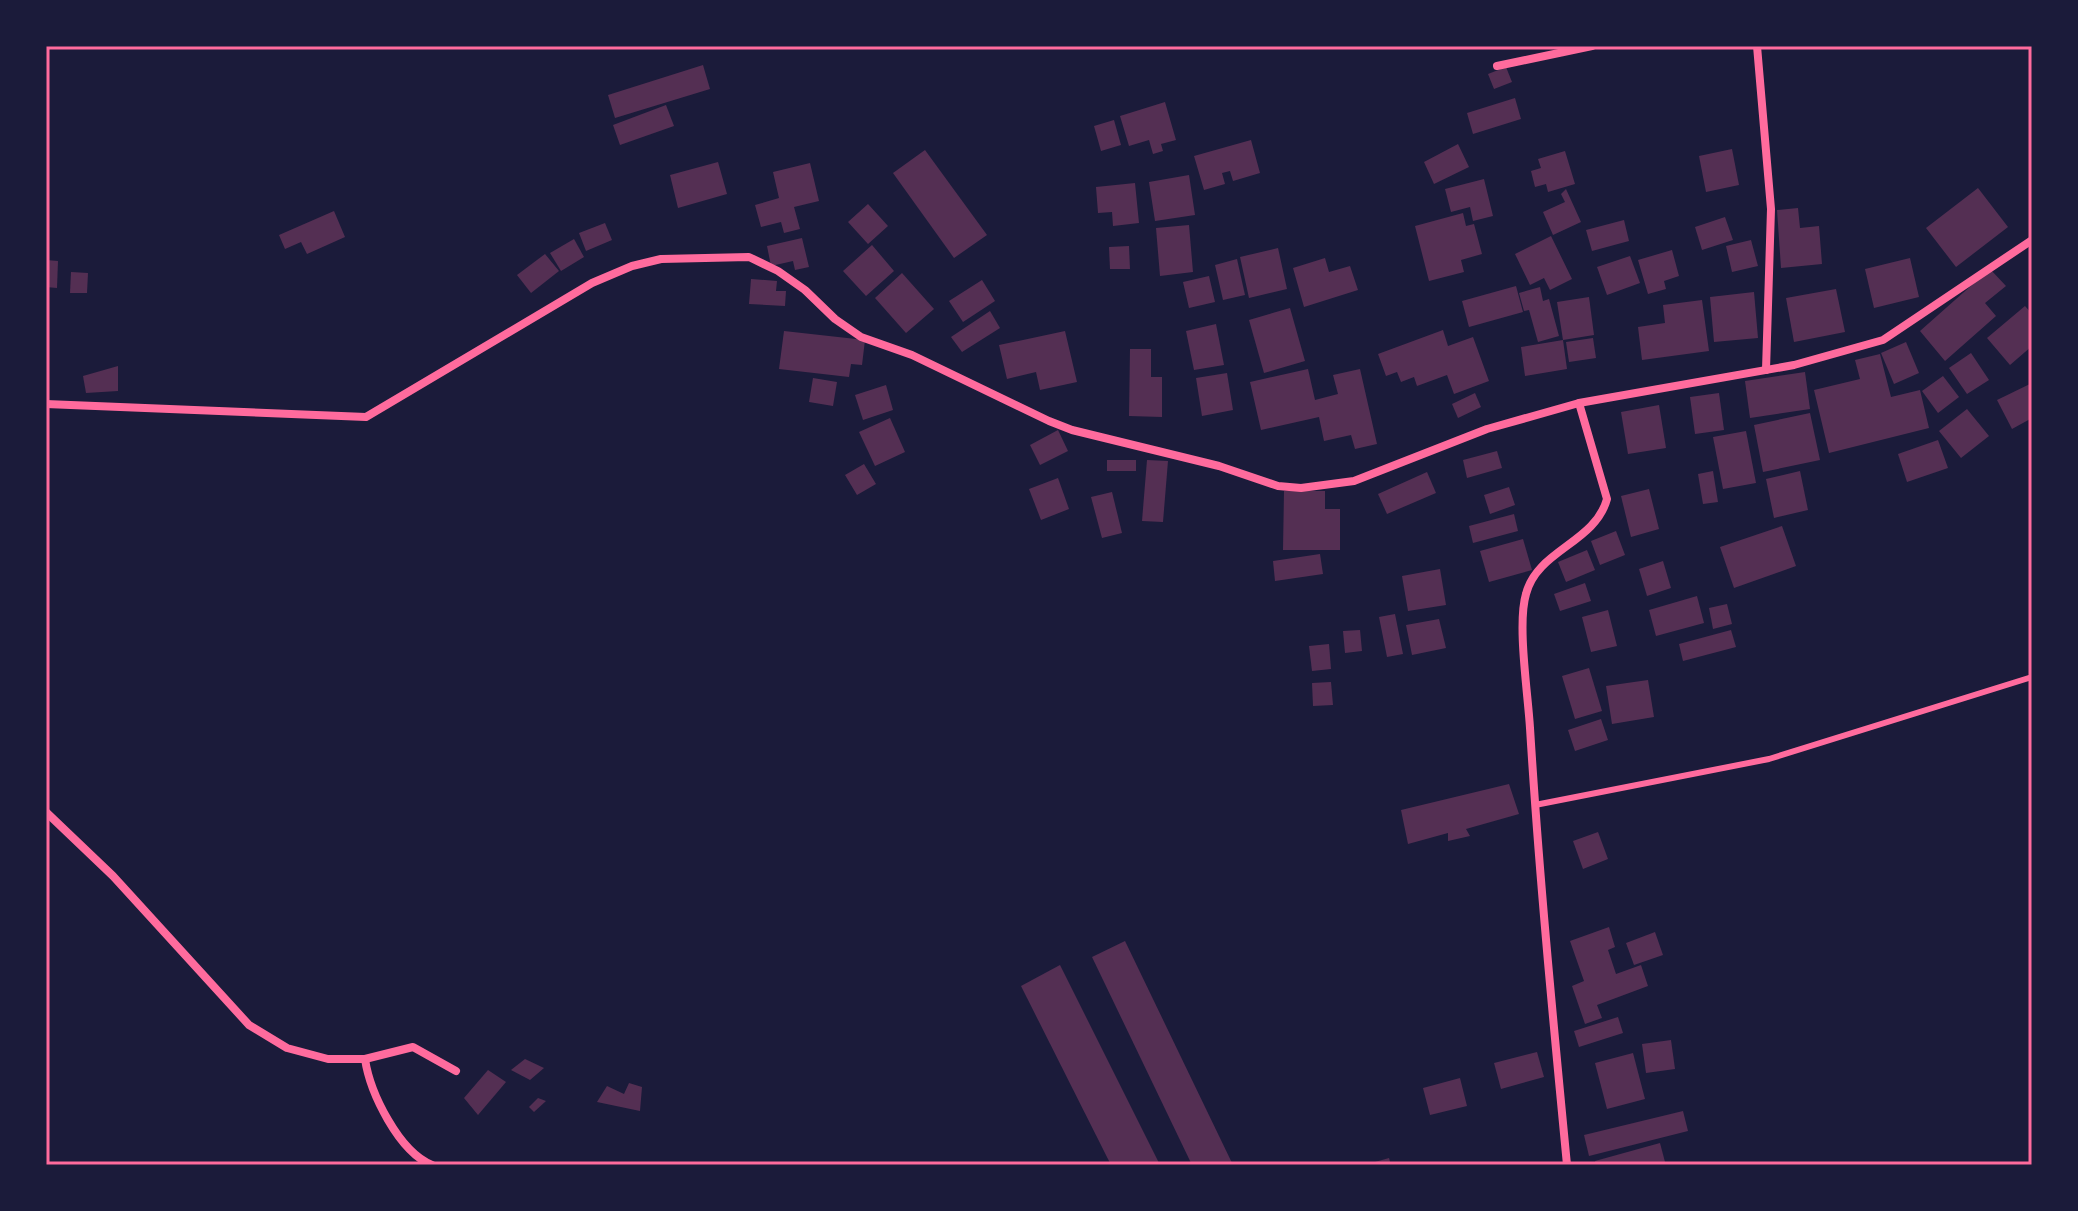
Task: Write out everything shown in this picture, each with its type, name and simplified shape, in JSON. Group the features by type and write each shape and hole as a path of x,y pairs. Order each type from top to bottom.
{"street":[{"path":"1497,66 1592,46"},
{"path":"1757,46 1771,209 1766,370"},
{"path":"46,404 366,417 592,283 632,266 685,256 749,257 778,271 805,290 835,319 861,337 912,355 1061,426 1175,453 1278,486 1301,488 1354,481 1487,429 1579,403 1766,370 1883,340 2032,240"},
{"path":"1567,1165 1535,805 1525,637 1526,593 1547,561 1593,527 1603,514 1607,499 1579,403"},
{"path":"46,812 113,876 249,1025 287,1048 328,1059 365,1059 413,1047 456,1071"},
{"path":"365,1059 369,1082 377,1100 411,1149 422,1161 432,1165"}],"lane":[{"path":"1535,805 1769,759 2032,677"}],"building":[{"path":"703,65 710,89 615,118 608,95"},
{"path":"1506,67 1512,82 1494,89 1488,74"},
{"path":"1515,98 1521,119 1473,134 1467,113"},
{"path":"1165,102 1176,140 1161,144 1163,151 1153,154 1149,140 1129,146 1120,116"},
{"path":"666,105 674,126 620,145 613,125"},
{"path":"1114,120 1121,145 1101,151 1094,126"},
{"path":"1251,140 1260,173 1233,181 1230,171 1222,173 1225,184 1204,190 1194,156"},
{"path":"1458,144 1469,167 1434,184 1424,162"},
{"path":"1732,149 1739,185 1706,192 1699,156"},
{"path":"925,150 987,235 954,258 893,173"},
{"path":"1565,151 1575,184 1548,192 1546,184 1535,187 1531,171 1541,168 1538,159"},
{"path":"718,162 727,194 678,208 670,175"},
{"path":"810,163 819,201 794,207 800,229 784,233 781,222 761,227 755,205 779,198 773,172"},
{"path":"1189,175 1195,215 1155,221 1149,182"},
{"path":"1484,179 1493,216 1473,221 1470,207 1451,212 1445,189"},
{"path":"1135,183 1139,223 1113,226 1112,212 1098,213 1096,187"},
{"path":"1978,188 2008,227 1956,267 1926,228"},
{"path":"1566,189 1581,222 1553,235 1543,212 1565,202 1561,194"},
{"path":"868,204 888,226 868,244 848,222"},
{"path":"1798,208 1800,228 1819,226 1822,264 1781,268 1777,210"},
{"path":"334,211 345,237 307,254 301,242 285,249 279,235"},
{"path":"1463,213 1466,226 1474,224 1482,254 1461,260 1464,272 1429,281 1415,226"},
{"path":"1725,217 1733,240 1702,250 1695,227"},
{"path":"1624,220 1629,241 1592,251 1586,230"},
{"path":"605,223 612,240 586,251 579,233"},
{"path":"1189,225 1193,272 1160,276 1156,228"},
{"path":"1551,236 1572,279 1550,290 1544,278 1530,285 1515,254"},
{"path":"802,238 809,267 795,270 793,261 771,266 767,246"},
{"path":"574,239 584,257 561,271 550,253"},
{"path":"1751,240 1758,266 1732,272 1726,246"},
{"path":"872,245 894,271 866,296 843,271"},
{"path":"1129,246 1130,269 1110,269 1109,247"},
{"path":"1278,248 1287,289 1249,298 1240,257"},
{"path":"1672,250 1679,276 1664,281 1666,289 1648,294 1638,260"},
{"path":"545,254 559,271 531,293 517,275"},
{"path":"1630,256 1640,283 1607,295 1597,267"},
{"path":"1325,258 1329,272 1350,266 1358,290 1304,307 1293,268"},
{"path":"1910,258 1919,297 1874,308 1865,269"},
{"path":"1237,259 1245,295 1223,300 1215,265"},
{"path":"46,260 58,261 57,288 46,287"},
{"path":"1990,269 2006,286 1985,303 1996,316 1945,361 1920,331"},
{"path":"71,272 88,273 87,293 70,293"},
{"path":"902,273 934,309 906,333 875,298"},
{"path":"1209,276 1215,302 1189,308 1183,282"},
{"path":"751,279 777,281 776,291 786,291 785,306 749,304"},
{"path":"982,280 995,301 963,322 949,301"},
{"path":"1516,286 1523,312 1469,327 1462,301"},
{"path":"1540,287 1543,301 1549,299 1559,336 1538,342 1529,310 1524,311 1519,293"},
{"path":"1836,289 1845,332 1794,342 1786,298"},
{"path":"1754,292 1758,338 1714,342 1710,297"},
{"path":"1589,297 1594,335 1563,340 1557,302"},
{"path":"1702,300 1709,351 1642,360 1638,327 1665,323 1663,305"},
{"path":"2025,306 2032,314 2032,346 2010,365 1987,338"},
{"path":"1290,308 1305,361 1264,373 1249,320"},
{"path":"990,311 1000,328 962,352 951,337"},
{"path":"1216,324 1224,365 1194,370 1186,331"},
{"path":"1443,330 1448,346 1473,337 1489,381 1454,394 1447,375 1417,386 1414,377 1401,382 1397,372 1386,376 1378,354"},
{"path":"784,331 865,340 862,365 851,364 849,377 779,369"},
{"path":"1065,331 1077,382 1040,390 1036,372 1007,379 999,345"},
{"path":"1593,338 1596,358 1569,362 1566,342"},
{"path":"1563,340 1567,369 1525,376 1521,347"},
{"path":"1906,342 1919,373 1894,384 1881,353"},
{"path":"1130,349 1151,349 1151,377 1162,377 1162,417 1129,416"},
{"path":"1971,353 1989,380 1967,394 1949,368"},
{"path":"1880,354 1891,397 1920,390 1929,428 1829,453 1814,390 1860,379 1855,360"},
{"path":"118,366 118,391 86,393 83,376"},
{"path":"1308,369 1315,400 1338,394 1333,375 1360,369 1377,444 1355,449 1351,435 1324,441 1319,417 1261,430 1250,382"},
{"path":"1805,372 1810,409 1750,418 1745,381"},
{"path":"1227,373 1233,410 1202,416 1196,378"},
{"path":"1943,376 1959,397 1938,413 1922,391"},
{"path":"813,378 837,382 833,406 809,402"},
{"path":"2032,383 2032,418 2012,429 1997,400"},
{"path":"886,385 893,410 863,420 855,395"},
{"path":"1475,393 1481,407 1458,418 1452,404"},
{"path":"1719,393 1724,430 1695,434 1690,397"},
{"path":"1659,405 1666,448 1628,454 1621,412"},
{"path":"1967,409 1989,436 1961,458 1939,431"},
{"path":"1810,413 1820,460 1763,472 1754,425"},
{"path":"890,418 905,452 875,466 859,432"},
{"path":"1058,430 1068,451 1040,465 1030,445"},
{"path":"1746,431 1756,483 1723,489 1713,437"},
{"path":"1938,440 1948,468 1907,482 1898,454"},
{"path":"1497,451 1502,468 1467,478 1463,460"},
{"path":"1107,460 1136,460 1136,471 1107,471"},
{"path":"1147,460 1168,461 1163,522 1142,521"},
{"path":"864,464 876,484 857,495 845,475"},
{"path":"1713,471 1718,502 1703,504 1698,474"},
{"path":"1800,471 1808,510 1774,518 1766,479"},
{"path":"1427,472 1436,493 1387,514 1378,494"},
{"path":"1058,478 1069,509 1041,520 1029,489"},
{"path":"1509,487 1515,505 1490,514 1484,495"},
{"path":"1649,489 1659,529 1631,537 1621,496"},
{"path":"1284,491 1325,491 1325,509 1340,509 1340,550 1283,550"},
{"path":"1112,492 1122,533 1102,538 1091,497"},
{"path":"1514,514 1518,531 1473,543 1469,526"},
{"path":"1782,526 1796,566 1734,588 1720,547"},
{"path":"1616,531 1625,555 1600,565 1591,541"},
{"path":"1523,539 1532,570 1489,582 1480,551"},
{"path":"1587,550 1595,570 1566,582 1558,562"},
{"path":"1320,554 1323,574 1275,581 1273,561"},
{"path":"1663,561 1671,588 1647,596 1639,569"},
{"path":"1440,569 1446,605 1408,611 1402,576"},
{"path":"1585,583 1591,601 1560,611 1554,594"},
{"path":"1697,596 1704,623 1656,636 1649,610"},
{"path":"1727,604 1732,624 1713,629 1709,608"},
{"path":"1608,610 1617,646 1591,652 1582,617"},
{"path":"1395,614 1403,654 1387,657 1379,617"},
{"path":"1439,619 1446,648 1412,655 1406,625"},
{"path":"1360,630 1362,651 1345,653 1343,631"},
{"path":"1731,630 1736,647 1683,661 1679,644"},
{"path":"1329,644 1331,669 1312,671 1309,646"},
{"path":"1589,668 1602,711 1575,719 1562,676"},
{"path":"1648,680 1654,717 1612,724 1606,686"},
{"path":"1331,682 1333,705 1313,706 1312,683"},
{"path":"1601,719 1608,740 1575,751 1568,730"},
{"path":"1509,784 1519,814 1466,829 1470,836 1448,841 1448,833 1408,844 1401,810"},
{"path":"1598,832 1608,859 1583,869 1573,841"},
{"path":"1609,927 1615,947 1608,950 1616,974 1641,965 1648,986 1597,1005 1602,1018 1585,1024 1572,986 1584,981 1570,941"},
{"path":"1655,932 1663,955 1634,965 1626,943"},
{"path":"1125,941 1233,1165 1192,1165 1092,957"},
{"path":"1060,965 1160,1165 1111,1165 1021,986"},
{"path":"1618,1017 1623,1033 1579,1047 1574,1031"},
{"path":"1671,1040 1675,1069 1646,1073 1642,1044"},
{"path":"1537,1052 1544,1077 1501,1089 1494,1063"},
{"path":"1633,1053 1645,1099 1607,1109 1595,1063"},
{"path":"525,1059 544,1068 530,1080 511,1070"},
{"path":"488,1070 506,1082 478,1115 464,1098"},
{"path":"1460,1078 1467,1106 1430,1115 1423,1088"},
{"path":"629,1083 642,1087 640,1111 597,1102 607,1086 624,1094"},
{"path":"538,1098 546,1101 534,1112 529,1107"},
{"path":"1683,1111 1688,1131 1589,1156 1584,1135"},
{"path":"1660,1143 1665,1162 1596,1165 1595,1161"},
{"path":"1389,1158 1391,1165 1368,1165 1368,1164"}]}
